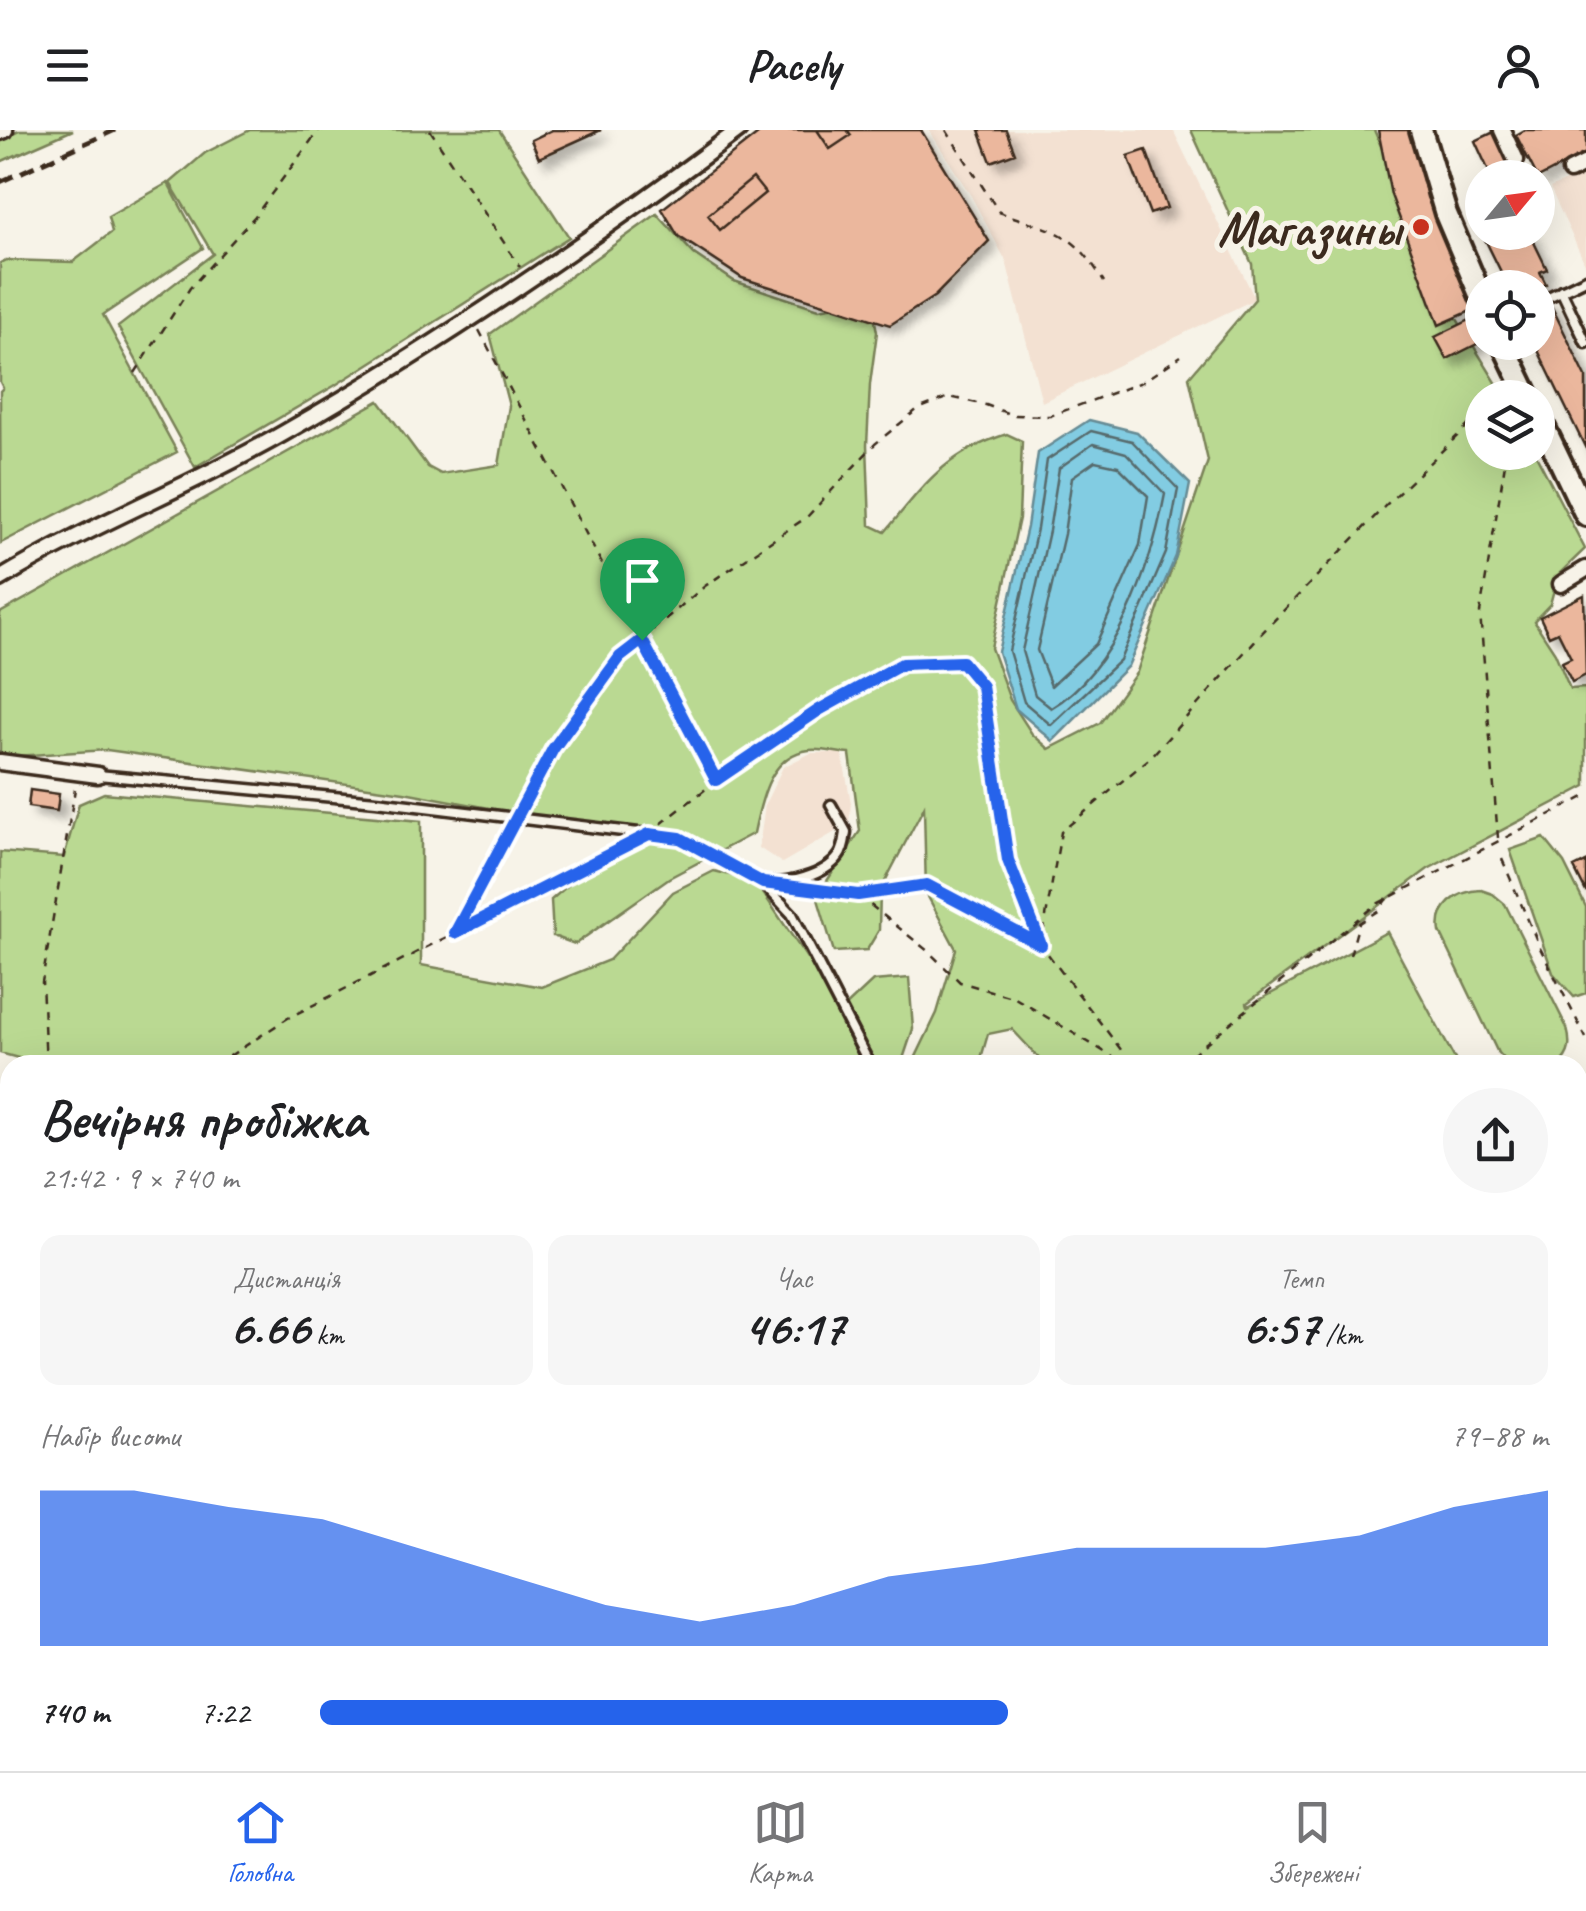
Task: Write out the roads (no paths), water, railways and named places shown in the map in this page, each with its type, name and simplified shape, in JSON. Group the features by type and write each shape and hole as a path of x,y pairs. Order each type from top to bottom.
{"street":[{"path":"0,578 279,436 384,376 473,319 739,130"},
{"path":"1422,130 1446,214 1470,270"},
{"path":"1502,130 1516,160"},
{"path":"1570,170 1586,163"},
{"path":"1555,447 1583,501"},
{"path":"1560,584 1586,569"},
{"path":"0,762 98,775"}],"lane":[{"path":"1555,293 1586,278"},
{"path":"1561,290 1586,343"},
{"path":"98,775 376,801 680,838 763,883 792,914 865,1055"},
{"path":"763,883 782,884 826,868 841,855 846,832 832,804"}],"water":[{"path":"1089,420 1137,432 1190,484 1176,556 1128,666 1053,741 1016,709 998,652 1027,527 1038,453"}],"railway":[{"path":"0,182 115,130"}],"place":[{"name":"Магазины","path":"1421,227"}]}
